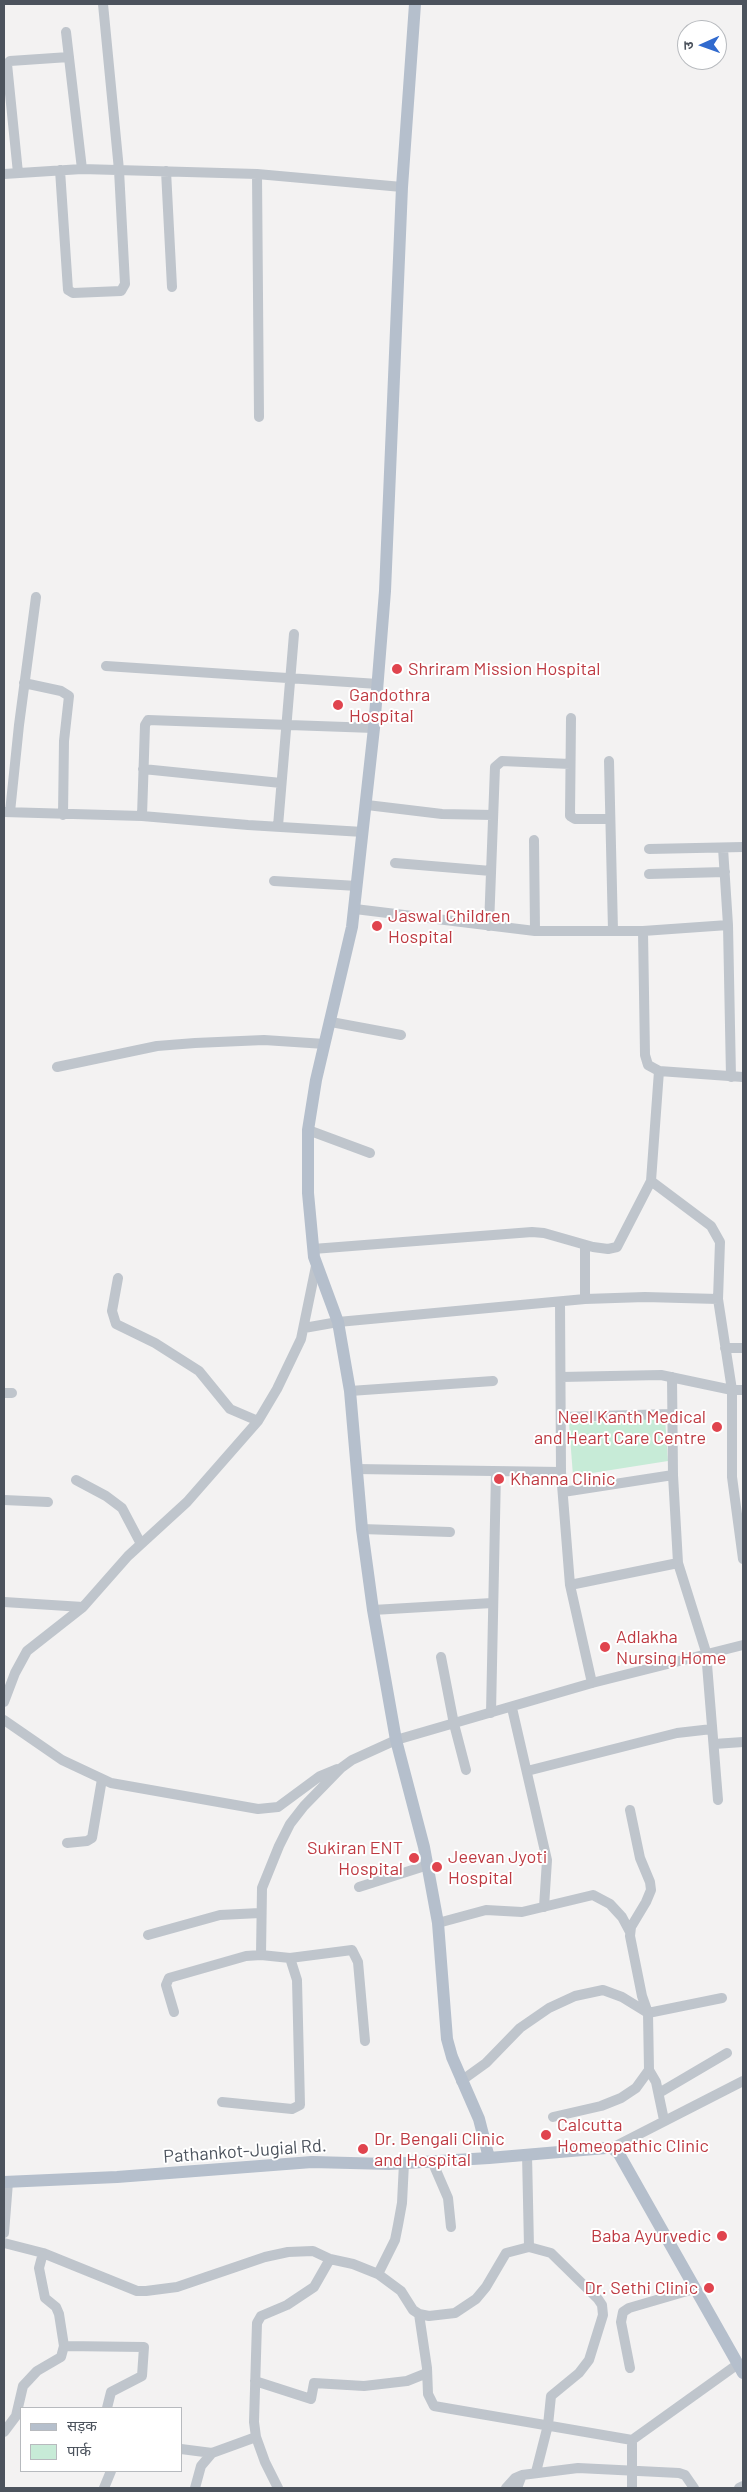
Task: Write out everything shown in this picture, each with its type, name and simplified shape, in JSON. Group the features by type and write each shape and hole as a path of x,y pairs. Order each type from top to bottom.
{"main road":[{"path":"415,4 402,187 385,591 367,805 355,909 308,1130 307,1170 316,1266 338,1322 350,1391 362,1529 373,1610 396,1740 428,1865 438,1923 447,2039 461,2081 479,2119 489,2158"},
{"path":"612,2148 624,2161 740,2369"},
{"name":"Pathankot-Jugial Rd.","path":"6,2182 117,2177 312,2162 404,2163 612,2148"}],"street":[{"path":"60,170 67,288 73,293 117,293 125,287 119,170 103,4"},
{"path":"66,32 82,169"},
{"path":"18,173 7,64 10,62 68,57"},
{"path":"4,174 82,169 166,171 257,174 402,187"},
{"path":"166,171 172,287"},
{"path":"257,174 259,417"},
{"path":"36,597 7,812 142,816 363,832"},
{"path":"278,826 294,634"},
{"path":"106,666 378,684"},
{"path":"24,683 61,691 70,699 64,741 63,815"},
{"path":"571,718 570,818 610,819"},
{"path":"142,816 145,725 148,720 374,728"},
{"path":"609,761 613,931"},
{"path":"489,926 494,771 499,762 570,764"},
{"path":"143,769 281,783"},
{"path":"367,805 442,814 493,815"},
{"path":"534,840 536,931"},
{"path":"649,849 743,847"},
{"path":"723,848 728,925 731,1077"},
{"path":"395,863 491,872"},
{"path":"649,874 724,872"},
{"path":"274,881 357,886"},
{"path":"355,909 536,931 643,931 728,925"},
{"path":"643,931 645,1055 648,1065 659,1071 743,1077"},
{"path":"330,1022 401,1035"},
{"path":"56,1067 157,1046 264,1040 325,1044"},
{"path":"313,1249 532,1232 544,1233 585,1246 608,1249 620,1245 651,1181 659,1071"},
{"path":"308,1130 370,1153"},
{"path":"651,1181 716,1232 721,1247 718,1299 732,1390 732,1477 743,1559"},
{"path":"585,1246 585,1299"},
{"path":"4,1702 15,1673 27,1651 83,1607 140,1544 187,1502 258,1422 278,1389 304,1328 316,1266"},
{"path":"118,1278 112,1311 116,1324 155,1344 199,1371 230,1409 258,1422"},
{"path":"304,1328 338,1322 585,1299 718,1299"},
{"path":"560,1302 562,1472 570,1585 592,1683"},
{"path":"726,1348 743,1348"},
{"path":"561,1377 652,1375 672,1377 732,1390 743,1390"},
{"path":"672,1377 671,1414 678,1563 706,1652 718,1800"},
{"path":"350,1391 493,1381"},
{"path":"561,1417 671,1414"},
{"path":"356,1469 562,1472"},
{"path":"491,1713 496,1472"},
{"path":"563,1492 673,1475"},
{"path":"76,1480 106,1496 122,1508 140,1544"},
{"path":"4,1500 48,1502"},
{"path":"362,1529 450,1532"},
{"path":"570,1585 678,1563"},
{"path":"4,1602 83,1607"},
{"path":"373,1610 492,1603"},
{"path":"4,1720 62,1760 102,1779 128,1788 267,1809 278,1807 320,1776 341,1768 367,1752 396,1740 512,1708 592,1683 706,1652 743,1645"},
{"path":"442,1658 454,1724 466,1770"},
{"path":"512,1708 535,1815 547,1860 544,1907"},
{"path":"527,1771 677,1733 712,1729"},
{"path":"714,1744 743,1742"},
{"path":"261,1955 260,1913 266,1876 290,1824 304,1806 341,1768"},
{"path":"67,1843 87,1841 92,1838 102,1779"},
{"path":"630,1810 640,1858 650,1882 651,1890 630,1932"},
{"path":"359,1887 428,1865"},
{"path":"438,1923 486,1910 514,1912 593,1895 610,1904 622,1917 630,1932 640,1990 648,2013 649,2070 656,2082 664,2120"},
{"path":"148,1935 220,1915 260,1913"},
{"path":"174,2012 166,1985 169,1978 246,1956 261,1955 290,1958 352,1950 358,1962 365,2041"},
{"path":"222,2102 292,2109 300,2105 297,1980 290,1958"},
{"path":"461,2081 486,2063 520,2028 549,2008 575,1996 603,1990 622,1997 648,2013 722,1998"},
{"path":"659,2093 727,2053"},
{"path":"553,2117 601,2106 621,2098 636,2088 649,2070"},
{"path":"612,2148 743,2081"},
{"path":"527,2154 529,2247"},
{"path":"432,2161 448,2198 451,2227"},
{"path":"378,2274 395,2240 402,2203 404,2163"},
{"path":"4,2233 6,2182"},
{"path":"4,2243 43,2253 137,2291 176,2287 214,2273 288,2252 313,2251 330,2259 353,2264 378,2274 401,2290 408,2304 419,2314 441,2316 455,2313 465,2307 486,2287 506,2253 529,2247 551,2253 598,2299 602,2305 603,2315 589,2360 579,2373 551,2396 548,2425 536,2472"},
{"path":"4,2432 16,2416 22,2390 27,2380 61,2356 64,2346 59,2314 56,2308 45,2298 39,2268 43,2253"},
{"path":"278,2488 265,2462 256,2437 253,2416 255,2344 258,2319 307,2293 314,2287 330,2259"},
{"path":"603,2315 623,2312 629,2308 694,2289"},
{"path":"623,2312 621,2322 630,2368"},
{"path":"419,2314 429,2400 434,2406 632,2440 740,2369"},
{"path":"64,2346 144,2347 142,2376 111,2392 107,2407"},
{"path":"255,2381 311,2399 314,2383 364,2386 407,2380 427,2373"},
{"path":"182,2449 212,2453 256,2437"},
{"path":"632,2440 632,2488"},
{"path":"195,2488 201,2466 212,2453"},
{"path":"506,2488 515,2478 522,2475 578,2468 632,2469 680,2473 685,2475 694,2488"},
{"path":"104,2488 112,2472"},
{"path":"517,2488 522,2475"},
{"path":"739,2488 743,2486"}],"green space":[{"path":"665,1418 668,1461 573,1476 569,1423"}],"place":[{"name":"Shriram Mission Hospital","path":"397,669"},
{"name":"Gandothra Hospital","path":"338,705"},
{"name":"Jaswal Children Hospital","path":"377,926"},
{"name":"Neel Kanth Medical and Heart Care Centre","path":"717,1427"},
{"name":"Khanna Clinic","path":"499,1479"},
{"name":"Adlakha Nursing Home","path":"605,1647"},
{"name":"Sukiran ENT Hospital","path":"414,1858"},
{"name":"Jeevan Jyoti Hospital","path":"437,1867"},
{"name":"Calcutta Homeopathic Clinic","path":"546,2135"},
{"name":"Dr. Bengali Clinic and Hospital","path":"363,2149"},
{"name":"Baba Ayurvedic","path":"722,2236"},
{"name":"Dr. Sethi Clinic","path":"709,2288"}]}
